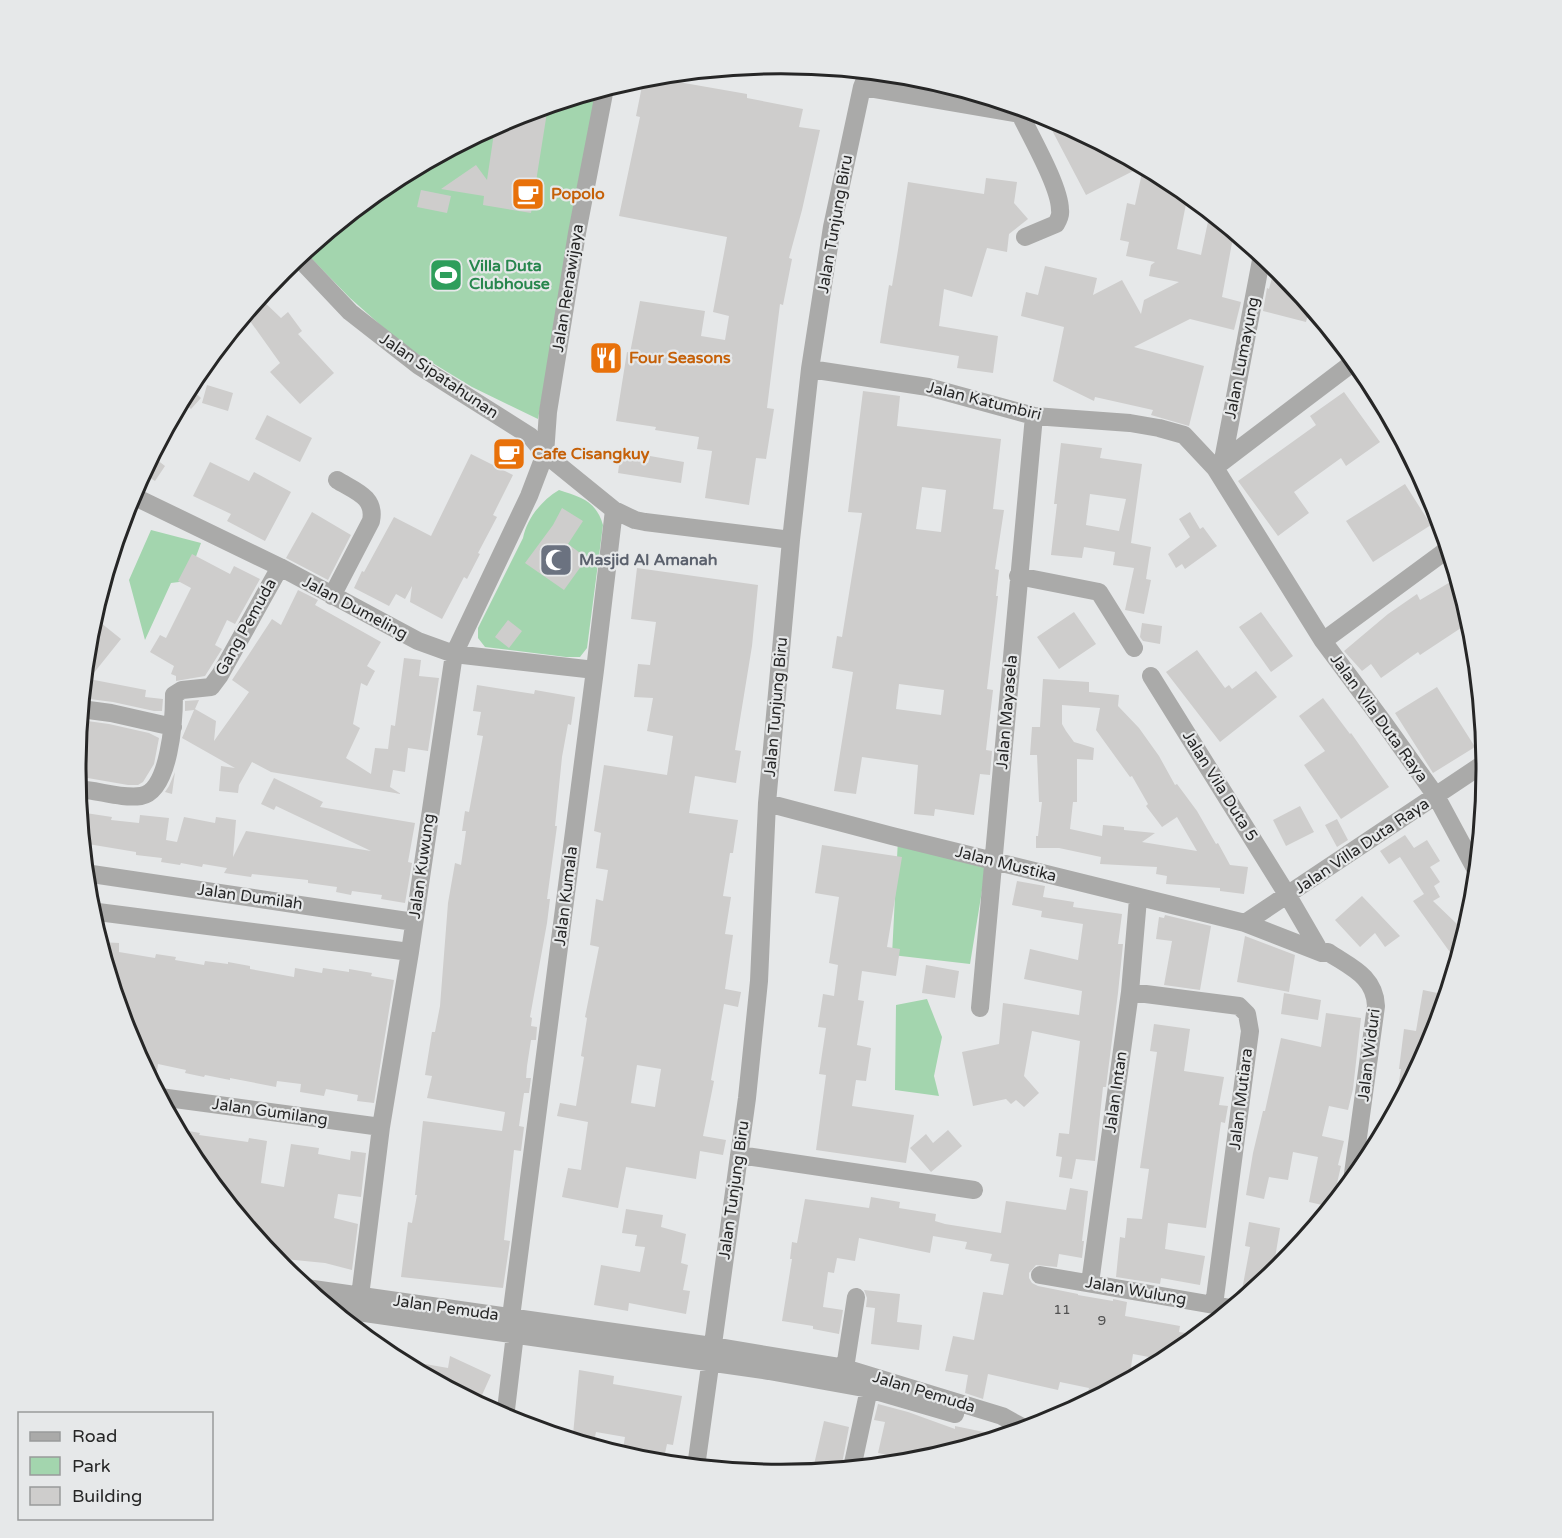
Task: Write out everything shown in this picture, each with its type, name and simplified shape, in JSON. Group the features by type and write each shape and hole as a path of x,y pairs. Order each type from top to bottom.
{"street":[{"path":"865,79 985,104"},
{"name":"Jalan Tunjung Biru","path":"697,1460 747,1098 759,981 767,803 791,540 810,369 832,227 865,79"},
{"name":"Jalan Renawijaya","path":"545,454 548,412 575,244 603,96"},
{"path":"1025,118 1061,208 1056,224 1025,237"},
{"name":"Jalan Sipatahunan","path":"304,263 350,312 419,366 530,436 545,454 614,510 645,522 791,540"},
{"name":"Jalan Lumayung","path":"1219,464 1260,265"},
{"path":"1219,464 1348,367"},
{"name":"Jalan Katumbiri","path":"810,369 928,387 1034,416 1130,423 1184,435 1219,464 1323,640"},
{"name":"Jalan Mayasela","path":"980,1008 1034,416"},
{"name":"Jalan Kuwung","path":"360,1296 381,1127 410,952 454,654 529,496 545,454"},
{"path":"332,596 371,522 373,513 372,506 367,499 337,480"},
{"name":"Jalan Dumeling","path":"140,499 280,567 418,641 454,654 596,670"},
{"name":"Jalan Kumala","path":"506,1408 516,1281 596,670 614,510"},
{"path":"1323,640 1443,554"},
{"name":"Gang Pemuda","path":"86,790 126,796 148,794 159,781 173,727 174,695 182,690 211,687 220,675 280,567"},
{"path":"1018,576 1099,592 1134,648"},
{"name":"Jalan Vila Duta Raya","path":"1323,640 1436,796"},
{"name":"Jalan Vila Duta 5","path":"1151,676 1323,949"},
{"path":"88,710 173,727"},
{"path":"1436,796 1476,769"},
{"name":"Jalan Villa Duta Raya","path":"1245,923 1436,796 1471,861"},
{"name":"Jalan Mustika","path":"767,803 1245,923 1322,953 1323,949"},
{"name":"Jalan Dumilah","path":"94,874 414,922"},
{"name":"Jalan Intan","path":"1090,1283 1130,992 1137,899"},
{"name":"Jalan Dumilah","path":"101,912 410,952"},
{"name":"Jalan Widuri","path":"1323,949 1363,976 1372,985 1376,994 1355,1161"},
{"name":"Jalan Mutiara","path":"1130,992 1239,1006 1247,1014 1250,1031 1222,1306"},
{"name":"Jalan Gumilang","path":"169,1098 381,1127"},
{"path":"739,1155 974,1190"},
{"name":"Jalan Wulung","path":"1040,1275 1221,1307"},
{"name":"Jalan Pemuda","path":"320,1290 513,1325"},
{"path":"845,1368 856,1297"},
{"name":"Jalan Pemuda","path":"343,1309 513,1325 712,1353 845,1368 1002,1416 1017,1424"},
{"name":"Jalan Pemuda","path":"712,1353 869,1389 1008,1427"},
{"path":"854,1461 869,1389"}],"green space":[{"name":"Villa Duta Clubhouse","path":"598,98 538,419 472,387 403,345 350,298 310,257 322,246 395,191 473,145 557,110"},
{"path":"559,490 587,501 596,510 603,525 587,648 580,657 566,657 485,647 478,638 478,628 532,517 541,504"},
{"path":"151,530 201,543 187,581 171,583 145,640 129,580"},
{"path":"898,839 987,860 970,964 892,955"},
{"path":"927,999 942,1037 934,1076 939,1096 895,1090 896,1005"}],"building":[{"path":"676,82 747,94 747,98 803,109 799,127 820,130 789,258 792,259 783,305 780,304 767,408 774,409 766,459 756,458 749,505 705,498 712,451 697,449 699,437 616,421 627,352 630,353 640,301 705,311 701,336 725,340 729,316 713,312 727,237 619,216 640,117 636,116 642,88"},
{"path":"547,114 531,213 483,205 484,196 441,189 476,165 487,180 494,136"},
{"path":"1051,128 1089,145 1134,170 1086,195"},
{"path":"1142,175 1186,204 1177,249 1201,255 1208,220 1233,240 1222,297 1241,302 1234,330 1190,319 1134,347 1204,366 1189,426 1151,415 1153,410 1095,397 1094,401 1053,381 1064,327 1021,316 1026,292 1038,295 1045,266 1097,278 1093,295 1122,280 1141,314 1144,300 1179,282 1149,276 1151,265 1155,262 1126,256 1129,242 1120,240 1127,203 1135,205"},
{"path":"986,178 1017,182 1014,203 1028,219 1009,234 1007,252 987,248 972,297 944,289 939,326 998,336 993,373 957,368 959,356 880,343 889,285 892,286 908,182 984,194"},
{"path":"421,190 451,196 447,213 417,207"},
{"path":"1272,276 1308,315 1306,322 1263,311 1267,288 1269,289"},
{"path":"265,303 281,318 288,312 302,331 298,334 334,373 300,404 270,372 280,363 250,320"},
{"path":"207,385 233,393 228,411 202,403"},
{"path":"863,391 900,396 897,426 1001,439 993,509 1004,510 995,569 999,570 996,596 998,596 987,689 993,690 986,750 992,751 990,775 980,774 974,815 935,809 934,816 914,814 918,765 862,757 856,794 834,791 853,672 832,668 837,636 842,637 862,513 848,512","holes":["922,487 946,490 941,532 916,529","899,684 944,690 941,715 896,709"]},
{"path":"1344,392 1380,442 1346,466 1341,458 1294,492 1309,513 1278,536 1238,481 1316,425 1310,416"},
{"path":"196,394 201,398 191,409 188,407"},
{"path":"267,415 312,438 300,462 255,439"},
{"path":"1061,443 1102,448 1100,458 1142,464 1131,543 1151,547 1146,579 1151,580 1144,614 1125,610 1134,568 1113,565 1115,552 1084,547 1082,558 1051,555 1057,504 1054,504","holes":["1090,494 1126,499 1119,531 1086,525"]},
{"path":"471,454 513,475 493,515 497,517 478,553 480,554 467,579 464,577 442,619 410,602 412,586 405,599 396,594 389,606 354,588 394,517 431,536"},
{"path":"650,456 684,462 681,483 618,473 620,458 648,463"},
{"path":"157,460 165,466 155,481 149,478"},
{"path":"210,462 249,481 254,472 291,492 265,541 227,521 231,514 193,496"},
{"path":"1405,484 1431,525 1373,562 1346,521"},
{"name":"Masjid Al Amanah","path":"562,508 583,521 568,544 587,558 564,590 525,563 553,525"},
{"path":"312,512 351,535 328,580 286,558"},
{"path":"1190,512 1200,529 1203,527 1217,546 1185,569 1182,564 1176,568 1168,554 1190,537 1179,519"},
{"path":"192,554 230,574 234,566 260,579 235,624 227,620 215,645 222,649 205,676 176,681 176,676 171,674 174,666 150,652 160,635 166,638 191,588 178,581"},
{"path":"637,568 758,585 752,646 735,750 741,751 736,783 695,776 689,813 738,820 723,896 731,897 725,934 733,935 725,989 741,992 738,1007 724,1004 711,1080 714,1081 703,1136 726,1140 723,1155 700,1151 696,1179 626,1167 618,1208 562,1197 568,1168 581,1170 588,1122 557,1116 560,1103 576,1106 584,1057 581,1056 587,1018 585,1017 599,947 590,945 596,899 603,901 608,870 596,868 601,833 594,831 604,765 667,775 673,736 647,731 653,698 634,697 638,664 650,665 656,622 631,619","holes":["637,1065 661,1069 655,1107 631,1103"]},
{"path":"1451,582 1462,627 1420,655 1418,652 1381,678 1371,664 1362,671 1344,651 1388,614 1417,594 1420,600"},
{"path":"298,590 318,600 315,605 381,642 367,666 375,671 367,686 361,683 353,724 360,728 346,758 371,774 375,748 388,749 391,725 395,726 404,658 421,660 419,676 439,678 428,751 408,748 405,772 393,770 390,787 401,794 271,772 252,762 239,785 238,793 219,791 221,766 235,768 182,738 194,710 185,711 185,701 199,700 195,709 216,721 214,741 249,692 232,680 272,619 281,625"},
{"path":"1074,612 1096,644 1059,669 1037,637"},
{"path":"1261,612 1293,656 1271,672 1239,627"},
{"path":"508,620 522,631 509,648 495,637"},
{"path":"101,623 121,639 91,676"},
{"path":"1142,623 1162,626 1160,644 1143,641 1140,637"},
{"path":"1197,650 1225,688 1229,685 1232,689 1256,671 1277,697 1220,742 1166,672"},
{"path":"91,679 146,690 145,697 163,699 162,711 89,699"},
{"path":"1043,679 1089,682 1089,692 1119,695 1118,706 1139,728 1159,756 1175,785 1177,784 1197,811 1230,865 1248,867 1244,894 1220,891 1220,888 1166,884 1167,876 1156,874 1157,867 1100,864 1101,857 1059,848 1036,848 1042,802 1039,802 1037,755 1030,755 1032,727 1040,727","holes":["1062,705 1100,708 1096,730 1130,777 1132,776 1148,804 1146,806 1162,827 1177,817 1197,851 1142,842 1155,833 1124,830 1124,827 1103,825 1102,836 1070,829 1073,802 1077,802 1077,759 1093,760 1094,748 1074,742 1062,724"]},
{"path":"477,685 534,694 535,690 575,697 571,725 568,724 562,757 555,826 557,826 547,899 550,899 530,1017 532,1018 531,1026 537,1027 536,1040 531,1040 527,1066 526,1078 531,1078 529,1093 524,1093 519,1126 524,1127 521,1151 514,1150 504,1240 510,1241 503,1288 401,1277 408,1222 412,1223 417,1195 415,1195 423,1121 502,1131 505,1112 427,1098 432,1076 425,1075 432,1032 435,1032 440,1006 448,903 455,863 461,865 466,831 462,831 465,811 469,812 483,736 477,735 481,712 473,711"},
{"path":"1437,687 1475,747 1433,773 1395,713"},
{"path":"1323,698 1389,787 1341,819 1304,765 1325,751 1299,716"},
{"path":"87,721 149,733 159,738 154,764 143,782 138,785 86,778"},
{"path":"175,772 172,794 165,792 169,786"},
{"path":"274,778 323,802 320,807 415,823 408,862 412,863 405,903 381,899 382,895 352,891 351,895 336,892 337,887 308,883 308,880 224,873 227,868 203,864 202,867 161,862 162,858 136,855 136,852 90,844 87,813 112,817 111,820 139,823 140,815 169,818 166,840 177,842 184,817 215,823 216,817 236,820 233,857 246,831 371,851 276,806 274,810 261,804"},
{"path":"1300,806 1314,832 1286,846 1273,820"},
{"path":"1337,819 1348,840 1337,847 1325,825"},
{"path":"1405,835 1414,848 1427,840 1440,861 1430,867 1440,882 1434,886 1440,897 1433,901 1459,925 1451,954 1413,901 1424,894 1400,857 1389,864 1380,851"},
{"path":"822,845 902,857 887,947 900,949 896,976 862,971 858,1000 864,1001 857,1045 871,1048 866,1081 856,1080 852,1106 914,1115 906,1163 816,1150 826,1075 819,1074 826,1028 818,1027 823,994 834,996 838,965 829,963 839,897 815,893"},
{"path":"1017,881 1045,886 1043,897 1074,902 1073,907 1122,914 1118,944 1123,944 1118,993 1106,1087 1103,1087 1095,1161 1076,1159 1072,1179 1059,1177 1062,1157 1056,1156 1059,1133 1069,1134 1080,1041 1032,1031 1024,1076 1039,1093 1024,1107 1016,1100 1011,1104 1006,1099 973,1106 962,1052 999,1044 1003,1003 1079,1015 1082,991 1024,979 1030,949 1078,960 1083,924 1041,917 1042,911 1012,905"},
{"path":"1362,896 1400,936 1385,947 1375,933 1360,947 1335,920"},
{"path":"1165,915 1211,926 1200,990 1164,985 1172,941 1156,939 1159,917 1164,918"},
{"path":"1245,936 1295,955 1289,992 1237,982"},
{"path":"108,942 119,943 119,952 155,958 156,954 176,957 175,960 204,965 205,961 228,964 228,962 250,966 250,969 294,977 295,968 322,973 323,968 349,972 349,969 394,980 374,1103 357,1101 358,1095 326,1089 324,1096 300,1092 301,1084 277,1081 276,1087 230,1078 230,1080 205,1075 204,1077 185,1073 186,1070 158,1064 156,1076 122,993"},
{"path":"926,965 959,971 955,998 922,993"},
{"path":"1423,990 1440,994 1424,1035 1397,1091 1404,1029 1416,1031"},
{"path":"1284,993 1321,1000 1318,1020 1281,1014"},
{"path":"1326,1013 1361,1018 1353,1089 1348,1110 1329,1106 1322,1136 1344,1141 1338,1165 1341,1166 1336,1188 1322,1205 1309,1202 1318,1157 1293,1152 1288,1180 1269,1177 1264,1199 1246,1195 1253,1153 1281,1038 1321,1047"},
{"path":"1154,1024 1190,1029 1184,1071 1224,1077 1219,1105 1228,1106 1225,1123 1221,1122 1206,1228 1168,1223 1165,1249 1205,1256 1200,1285 1161,1278 1160,1284 1116,1277 1120,1237 1125,1238 1127,1218 1142,1219 1149,1169 1140,1168 1157,1052 1150,1051"},
{"path":"948,1130 962,1146 931,1172 910,1148 926,1134 933,1143"},
{"path":"188,1131 200,1133 199,1135 248,1142 249,1138 267,1141 261,1183 284,1187 291,1144 319,1148 318,1154 350,1160 351,1151 366,1153 361,1197 338,1194 334,1218 358,1224 352,1270 325,1263 287,1259 229,1192"},
{"path":"1070,1188 1088,1191 1082,1258 1059,1254 1057,1267 1036,1265 1029,1273 1032,1283 1078,1295 1127,1302 1125,1316 1180,1326 1179,1332 1187,1333 1151,1357 1133,1354 1131,1370 1089,1393 1089,1388 1060,1382 1058,1390 988,1374 983,1399 965,1393 968,1375 945,1371 953,1336 974,1340 983,1292 1003,1295 1009,1264 990,1261 992,1254 965,1249 967,1242 933,1236 930,1253 859,1238 855,1261 837,1258 834,1273 828,1272 823,1307 843,1310 839,1334 813,1329 813,1326 782,1321 792,1259 790,1259 792,1242 797,1243 805,1199 869,1208 871,1197 900,1202 899,1208 936,1214 935,1221 1001,1233 1006,1201 1066,1210"},
{"path":"626,1209 663,1215 661,1227 686,1234 681,1263 688,1265 683,1290 690,1291 686,1314 629,1303 628,1311 594,1305 601,1265 640,1272 645,1247 635,1246 637,1235 622,1233"},
{"path":"1249,1222 1280,1228 1276,1258 1242,1290 1250,1247 1245,1246"},
{"path":"864,1290 900,1294 897,1322 922,1325 919,1350 871,1344 875,1308 866,1307 867,1298"},
{"path":"450,1356 491,1375 481,1397 421,1363 448,1368"},
{"path":"579,1370 614,1376 613,1384 682,1396 673,1445 667,1444 665,1455 623,1446 625,1437 596,1432 595,1437 573,1433"},
{"path":"878,1404 955,1429 955,1426 988,1433 891,1456 878,1453 885,1422 874,1420"},
{"path":"824,1421 849,1427 842,1462 814,1463"}],"place":[{"name":"Popolo","path":"528,194"},
{"name":"Villa Duta Clubhouse","path":"446,275"},
{"name":"Four Seasons","path":"606,358"},
{"name":"Cafe Cisangkuy","path":"509,454"},
{"name":"Masjid Al Amanah","path":"556,560"}]}
